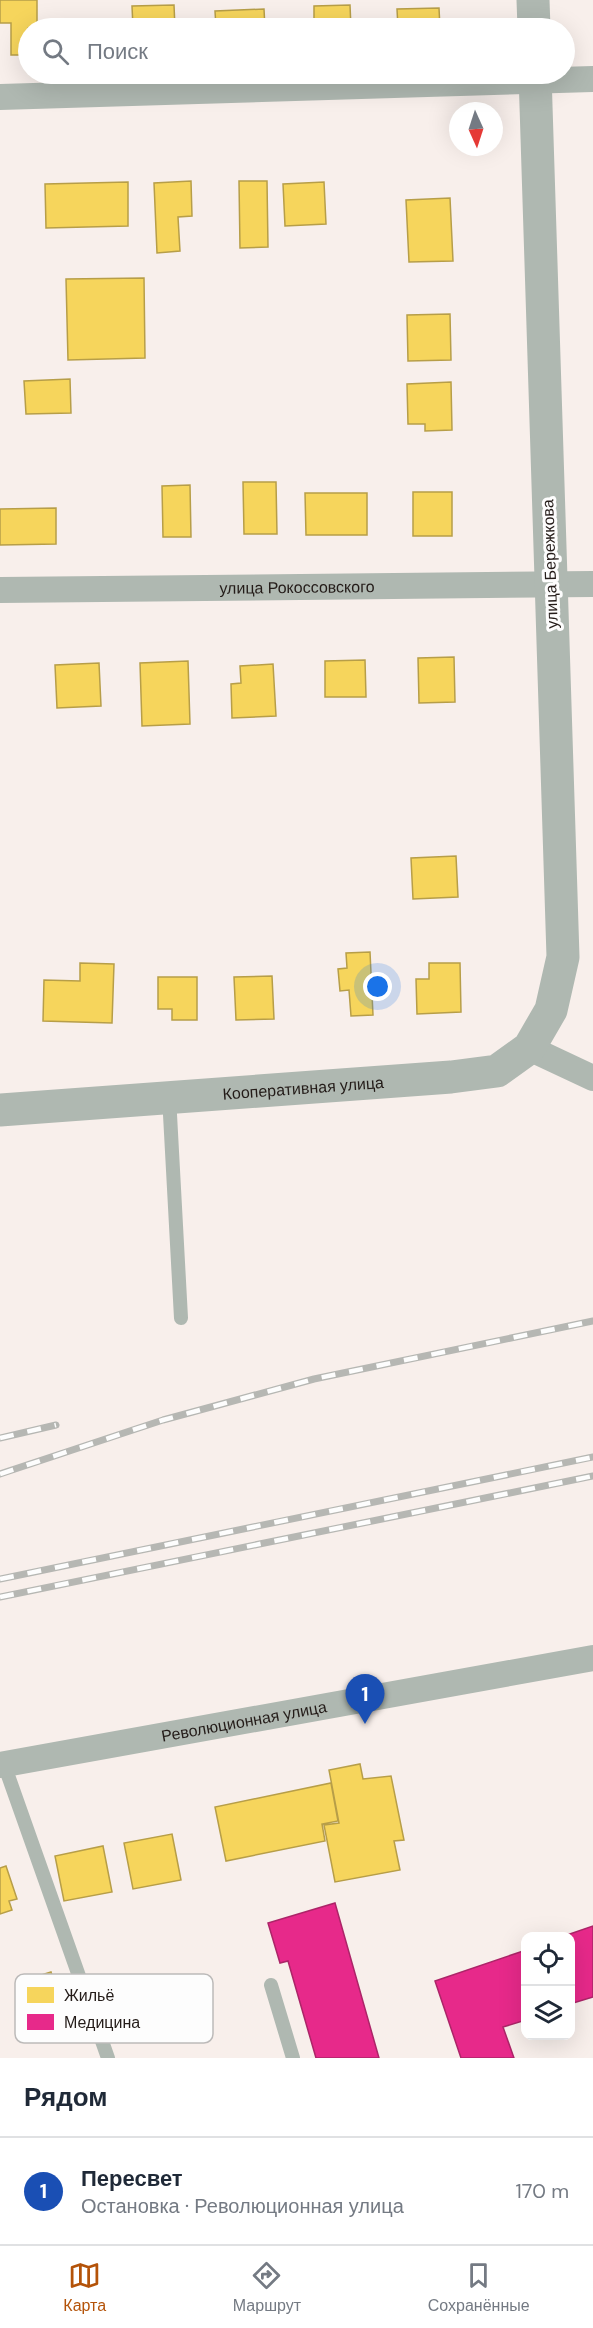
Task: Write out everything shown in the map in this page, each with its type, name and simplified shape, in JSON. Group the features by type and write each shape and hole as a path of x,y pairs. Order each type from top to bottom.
{"street":[{"path":"533,0 534,18"},
{"path":"575,78 593,79"},
{"path":"0,97 348,84"},
{"name":"улица Бережкова","path":"529,1048 551,1010 563,957 535,84"},
{"name":"улица Рокоссовского","path":"0,590 593,584"},
{"path":"529,1048 593,1078"},
{"name":"Кооперативная улица","path":"0,1110 451,1077 497,1071 529,1048"},
{"name":"Революционная улица","path":"2,1765 593,1658"}],"lane":[{"path":"169,1096 181,1318"},
{"path":"2,1765 78,1974"},
{"path":"271,1985 293,2058"},
{"path":"103,2043 108,2058"}],"building: Жильё":[{"path":"0,0 37,0 37,18 18,18 18,55 11,55 11,23 0,23"},
{"path":"174,5 175,18 133,18 132,6"},
{"path":"350,5 351,18 314,18 314,6"},
{"path":"439,8 440,18 397,18 397,9"},
{"path":"264,9 264,18 215,18 215,11"},
{"path":"191,181 192,216 178,217 180,251 157,253 154,183"},
{"path":"239,181 267,181 268,247 240,248"},
{"path":"128,182 128,226 46,228 45,184"},
{"path":"324,182 326,224 285,226 283,184"},
{"path":"450,198 453,261 409,262 406,200"},
{"path":"144,278 145,358 68,360 66,279"},
{"path":"450,314 451,360 408,361 407,315"},
{"path":"70,379 71,413 26,414 24,381"},
{"path":"451,382 452,430 425,431 425,424 408,424 407,384"},
{"path":"243,482 276,482 277,534 244,534"},
{"path":"190,485 191,537 163,537 162,486"},
{"path":"413,492 452,492 452,536 413,536"},
{"path":"305,493 367,493 367,535 306,535"},
{"path":"56,508 56,544 0,545 0,509"},
{"path":"454,657 455,702 419,703 418,658"},
{"path":"365,660 366,697 325,697 325,661"},
{"path":"188,661 190,724 142,726 140,663"},
{"path":"99,663 101,706 57,708 55,665"},
{"path":"273,664 276,716 232,718 231,684 241,683 240,666"},
{"path":"456,856 458,897 413,899 411,858"},
{"path":"370,952 373,1015 351,1016 349,990 340,991 338,969 347,968 346,953"},
{"path":"80,963 114,964 112,1023 43,1021 44,980 80,981"},
{"path":"429,963 460,963 461,1012 417,1014 416,979 429,979"},
{"path":"272,976 274,1019 236,1020 234,977"},
{"path":"158,977 197,977 197,1020 172,1020 172,1009 158,1009"},
{"path":"360,1764 363,1779 391,1776 404,1840 394,1841 400,1870 335,1882 324,1825 339,1823 329,1770"},
{"path":"331,1783 338,1821 322,1824 325,1841 226,1861 215,1807"},
{"path":"172,1834 181,1880 133,1889 124,1843"},
{"path":"103,1846 112,1892 64,1901 55,1856"},
{"path":"6,1866 17,1899 9,1901 12,1910 0,1914 0,1868"}],"building: Медицина":[{"path":"335,1903 379,2058 316,2058 288,1961 280,1963 268,1923"},
{"path":"593,1926 593,1997 575,2002 575,1986 575,1932"},
{"path":"521,1952 521,2022 503,2027 514,2058 461,2058 435,1981"}],"railway":[{"path":"0,1474 163,1420 314,1379 593,1321"},
{"path":"0,1438 56,1425"},
{"path":"0,1579 593,1457"},
{"path":"0,1597 593,1476"}],"place":[{"name":"Пересвет","path":"365,1724"}]}
